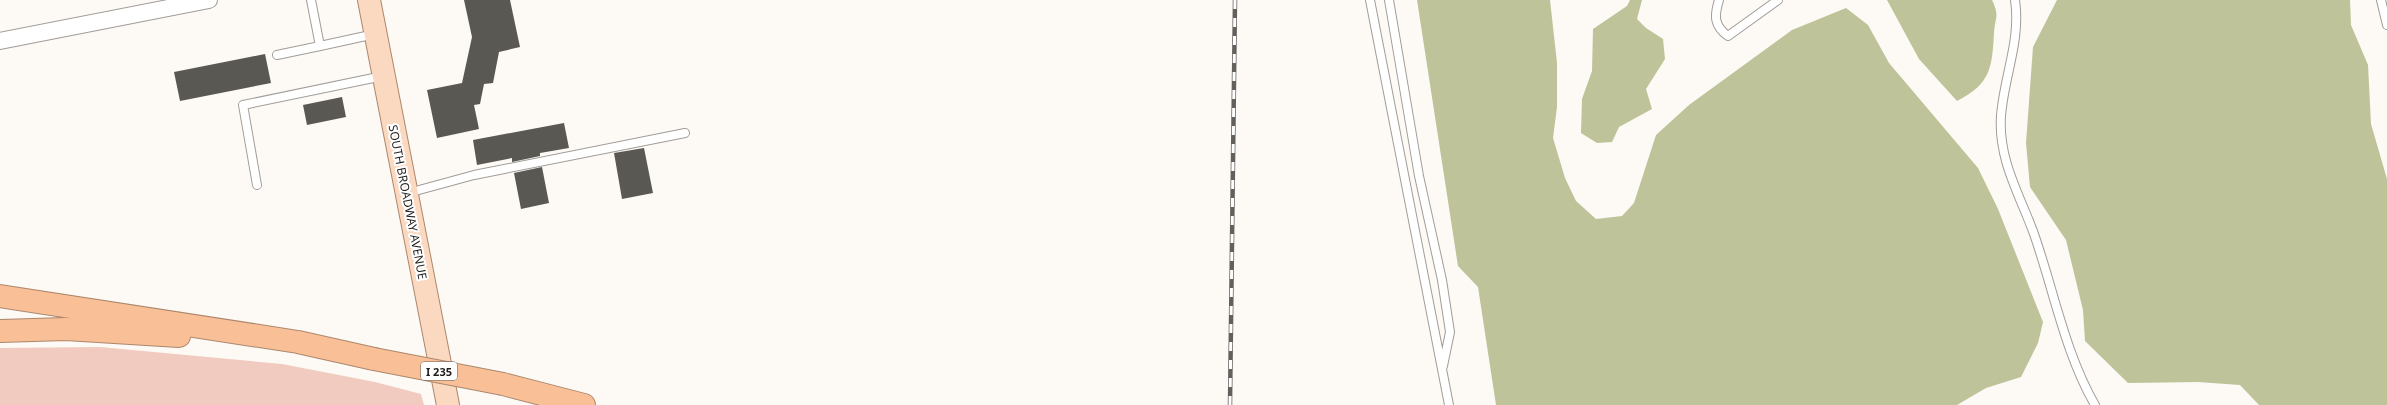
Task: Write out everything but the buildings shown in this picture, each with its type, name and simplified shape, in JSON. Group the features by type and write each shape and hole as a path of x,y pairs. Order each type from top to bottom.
{"highway":[{"path":"0,296 298,342"},
{"path":"0,331 66,328 298,342"},
{"name":"I 235","path":"298,342 374,359 503,384 584,405"}],"main road":[{"name":"SOUTH BROADWAY AVENUE","path":"369,0 448,405"}],"street":[{"path":"0,41 209,0"}],"lane":[{"path":"311,0 320,46"},
{"path":"1370,0 1449,405"},
{"path":"1389,0 1419,176 1442,280 1450,332 1442,369"},
{"path":"1719,0 1715,22 1718,29 1728,36 1778,0"},
{"path":"2015,0 2018,20 2001,116 2002,154 2034,234 2068,343 2085,387 2095,405"},
{"path":"2381,0 2387,24"},
{"path":"277,54 375,34"},
{"path":"257,185 243,106 384,76"},
{"path":"407,193 474,175 685,132"}],"shaded area":[{"path":"1417,0 1550,0 1557,63 1557,107 1553,138 1565,178 1576,201 1596,219 1622,216 1634,203 1656,135 1689,105 1792,30 1846,8 1868,25 1889,63 1978,168 1998,209 2043,322 2038,343 2021,377 1986,388 1957,405 1496,405 1478,287 1458,266"},
{"path":"1630,0 1642,0 1637,19 1646,28 1663,39 1665,59 1646,89 1652,109 1619,127 1612,142 1597,143 1581,133 1582,99 1592,71 1593,29 1627,6"},
{"path":"1887,0 1992,0 1996,16 1992,56 1988,73 1977,88 1957,101 1919,59"},
{"path":"2057,0 2350,0 2351,25 2368,65 2371,124 2387,179 2387,405 2259,405 2240,385 2198,382 2128,383 2085,341 2083,310 2066,240 2030,187 2026,143 2033,47"},
{"path":"100,347 282,364 375,382 421,394 424,405 0,405 0,348"}],"railway":[{"path":"1230,405 1235,0"}]}
